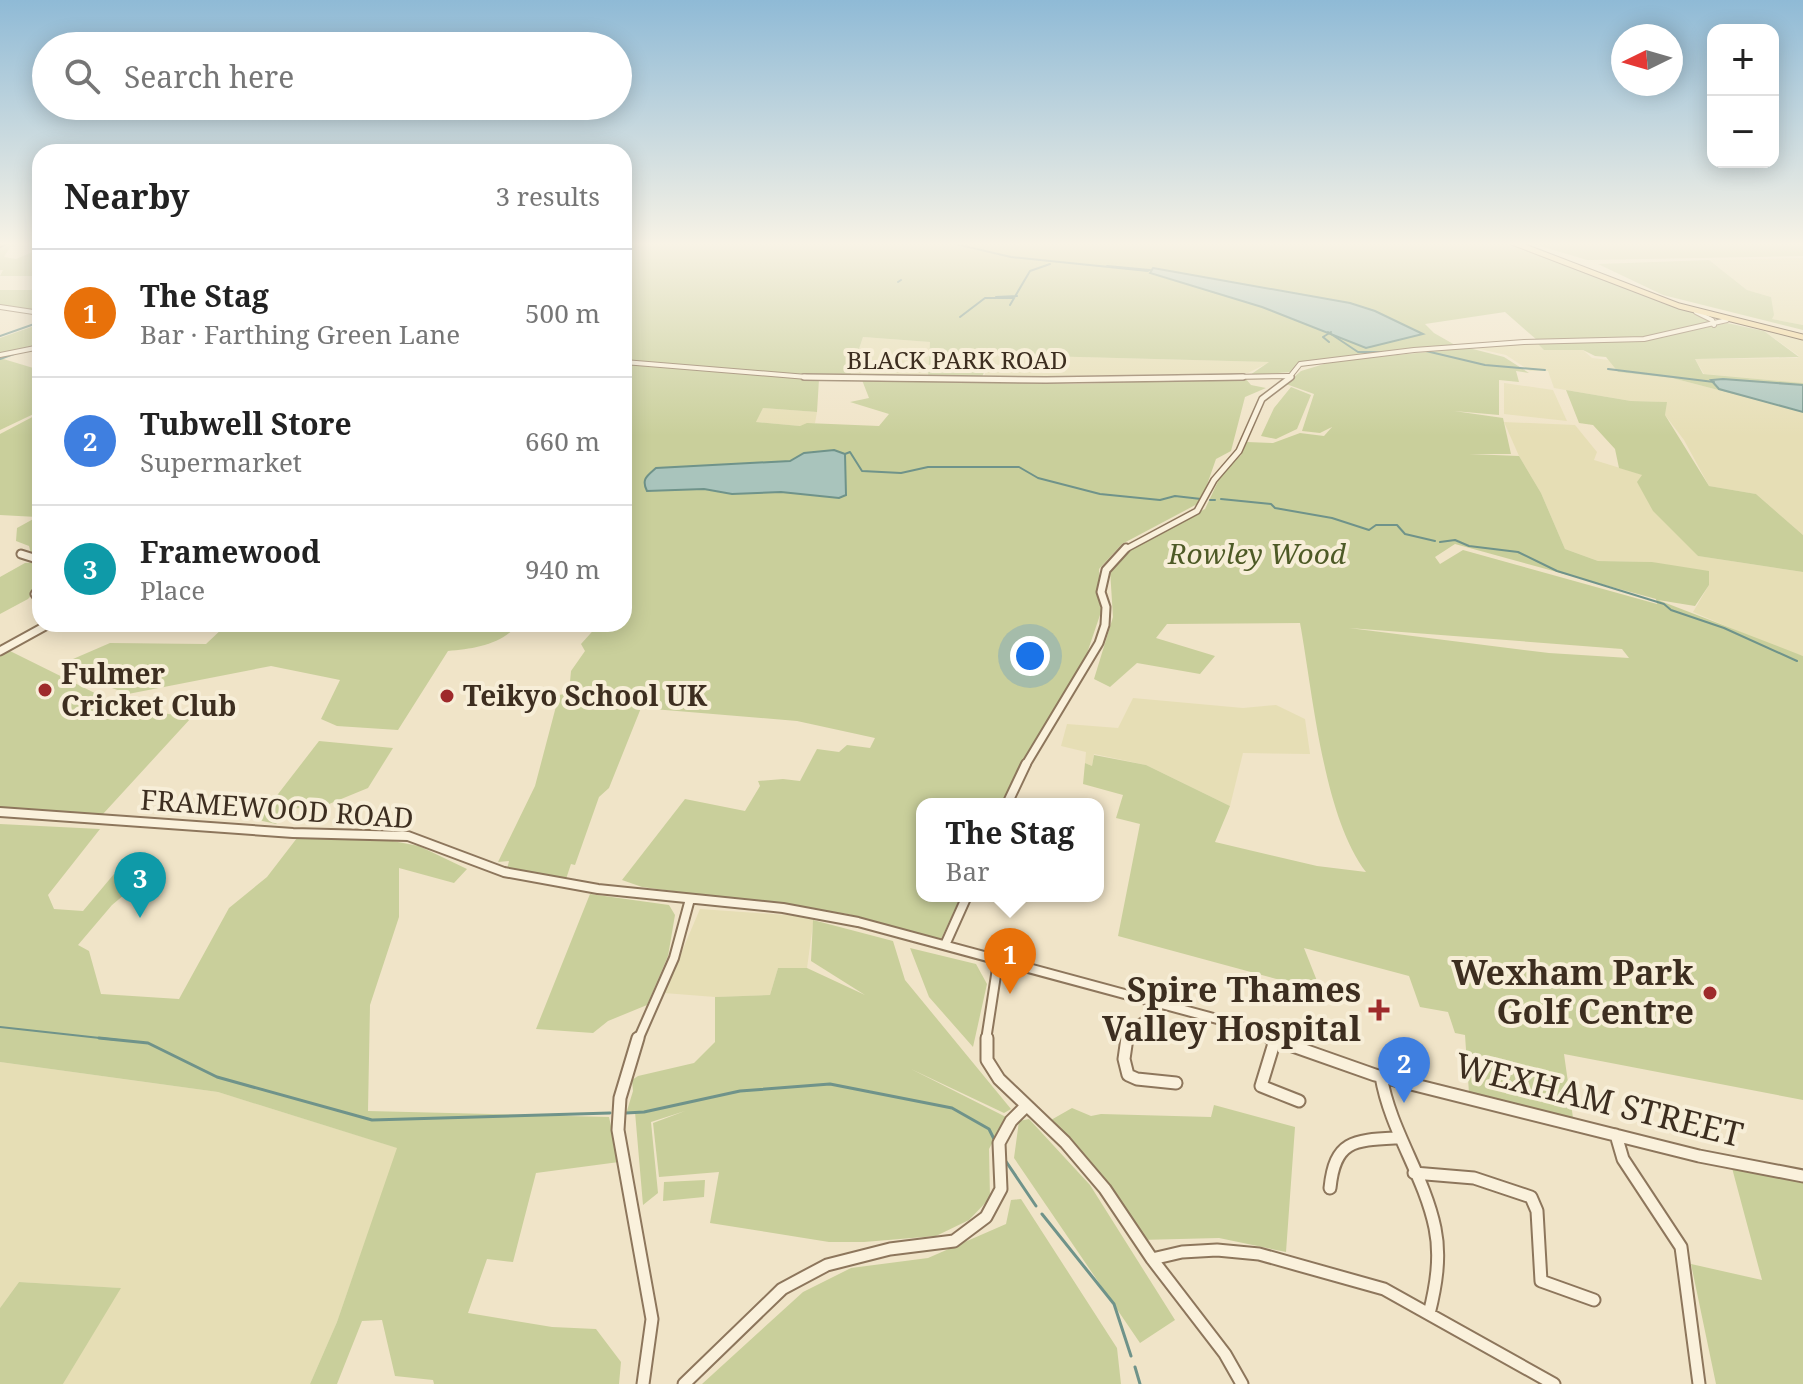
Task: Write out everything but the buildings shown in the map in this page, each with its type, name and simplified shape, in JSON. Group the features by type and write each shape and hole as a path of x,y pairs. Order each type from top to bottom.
{"main road":[{"path":"1682,307 1724,322 1803,334"},
{"path":"1692,307 1803,334"}],"street":[{"path":"0,307 32,312"},
{"path":"1696,312 1714,323"},
{"path":"1010,798 1044,732 1095,652 1109,613 1101,592 1106,570 1128,546 1197,511 1214,480 1239,451 1262,399 1300,364 1524,342 1644,339 1724,322 1726,317 1710,312"},
{"path":"0,355 32,349"},
{"name":"BLACK PARK ROAD","path":"632,363 807,377 1046,380 1290,376"},
{"path":"21,554 32,557"},
{"path":"0,651 34,632"},
{"name":"FRAMEWOOD ROAD","path":"0,812 293,833 390,834 425,841 504,872 598,889 783,908"},
{"path":"643,1384 652,1319 618,1130 618,1108 625,1068 679,947 690,899"},
{"path":"945,945 964,902"},
{"name":"WEXHAM STREET","path":"783,908 858,922 1232,1023 1334,1063 1381,1076 1699,1156 1803,1176"},
{"path":"998,962 986,1043 987,1060 999,1079 1065,1142 1105,1189 1152,1259 1225,1354 1242,1384"},
{"path":"1154,1002 1152,1016 1130,1032 1124,1044 1124,1068 1128,1075 1137,1079 1176,1083"},
{"path":"1275,1040 1261,1086 1299,1101"},
{"path":"1381,1076 1383,1096 1397,1138 1432,1218 1438,1253 1437,1281 1429,1314"},
{"path":"684,1384 782,1289 827,1265 890,1249 954,1241 986,1217 1001,1189 999,1143 1011,1121 1026,1106"},
{"path":"1616,1135 1623,1159 1681,1247 1699,1384"},
{"path":"1330,1188 1335,1156 1343,1147 1358,1142 1397,1138"},
{"path":"1414,1173 1434,1172 1478,1180 1531,1197 1537,1211 1541,1281 1594,1300"},
{"path":"1152,1259 1182,1252 1217,1250 1259,1254 1384,1289 1554,1384"}],"shaded area":[{"path":"1771,307 1803,307 1803,325 1771,319"},
{"path":"1764,331 1803,337 1803,383 1704,374 1695,359 1799,356"},
{"path":"863,337 930,342 928,377 850,376"},
{"path":"1537,343 1544,350 1583,350 1592,358 1609,360 1618,372 1672,378 1803,412 1803,535 1756,494 1709,486 1684,440 1665,415 1666,402 1631,401 1554,388 1548,371 1530,371 1506,355 1475,348"},
{"path":"992,351 1041,356 1270,362 1248,373 984,377"},
{"path":"1504,383 1553,390 1567,421 1504,414"},
{"path":"763,408 817,412 815,423 800,426 756,422"},
{"path":"1504,422 1575,425 1597,452 1594,460 1643,475 1698,556 1803,572 1803,656 1693,612 1709,585 1652,562 1598,561 1565,549 1541,493 1519,456"},
{"path":"1133,698 1243,708 1276,705 1305,719 1310,754 1243,753 1230,806 1146,765 1094,754 1092,766 1085,763 1086,752 1061,746 1067,724 1118,728"},
{"path":"700,909 814,917 807,968 778,968 770,995 715,997 664,993"},
{"path":"0,1062 218,1092 398,1148 337,1322 310,1384 63,1384 120,1288 19,1282 0,1308"}],"green space":[{"path":"5,307 32,307 32,310"},
{"path":"632,307 1677,307 1704,317 1713,325 1643,338 1537,340 1505,312 1425,324 1455,345 1299,362 1292,372 1250,375 1269,362 1041,356 993,351 982,377 928,377 930,342 863,337 850,376 806,376 632,362"},
{"path":"1709,307 1773,307 1772,319 1803,325 1803,330"},
{"path":"1727,323 1764,331 1799,357 1695,359 1703,374 1803,383 1803,412 1672,378 1618,372 1606,357 1583,350 1544,350 1537,343 1653,339"},
{"path":"32,327 32,347 0,354 0,338"},
{"name":"Rowley Wood","path":"1469,348 1504,357 1529,373 1516,371 1519,382 1499,380 1499,415 1454,411 1503,418 1511,454 1469,454 1519,456 1541,493 1565,549 1598,561 1652,562 1709,571 1709,585 1695,606 1658,600 1803,656 1803,1100 1564,1054 1573,1118 1469,1093 1465,1035 1455,1033 1448,1012 1420,1007 1409,976 1304,948 1321,991 1118,936 1140,824 1116,818 1123,795 1083,784 1085,763 1092,766 1094,755 1146,765 1230,806 1215,842 1317,866 1366,872 1351,848 1330,787 1300,623 1167,624 1156,638 1215,656 1200,674 1137,663 1110,687 1094,679 1113,617 1110,570 1139,542 1205,509 1221,475 1241,455 1247,442 1273,443 1300,433 1324,436 1332,427 1320,433 1302,431 1314,394 1286,384 1301,371 1334,361","holes":["1455,544 1656,599 1657,604 1463,550 1440,564 1435,557","1349,628 1622,649 1629,658 1549,653"]},
{"path":"0,358 32,368 32,415 0,430"},
{"path":"632,364 819,379 817,412 763,408 756,422 800,426 807,423 879,426 889,414 850,402 869,398 862,380 1075,384 1245,378 1251,385 1266,388 1245,397 1231,451 1216,459 1201,502 1122,544 1099,569 1101,612 1080,674 1007,798 916,798 916,902 958,902 941,939 848,914 642,887 622,880 685,799 745,811 760,786 758,781 800,781 817,749 839,752 847,745 870,748 875,738 797,721 641,708 609,788 599,797 575,865 571,864 566,879 507,869 509,861 498,862 535,786 559,695 569,693 571,671 585,651 581,644 592,632 632,632"},
{"path":"1291,387 1311,395 1297,429 1276,439 1261,436 1274,408"},
{"path":"1566,390 1631,401 1667,402 1665,415 1709,486 1756,494 1803,535 1803,572 1698,556 1653,511 1637,482 1642,475 1619,468 1615,449 1593,425 1579,423"},
{"path":"32,417 32,517 0,515 0,434"},
{"path":"32,520 32,554 29,546 16,541 17,528"},
{"path":"32,562 32,595 0,614 0,577 25,563"},
{"path":"219,632 510,632 477,647 448,651 398,730 337,726 321,719 340,680 271,666 128,694 77,675 73,659 110,643 206,644"},
{"path":"8,650 125,708 157,700 142,715 163,713 191,718 103,814 0,807 0,652"},
{"path":"319,741 393,748 368,788 329,804 291,809 276,824 258,820"},
{"path":"0,824 100,829 48,895 54,909 83,911 114,874 143,879 112,905 78,945 89,951 101,994 179,999 229,908 267,877 297,838 382,839 419,846 467,869 454,883 399,868 399,917 370,1005 368,1111 609,1117 619,1162 536,1173 513,1262 487,1259 468,1313 552,1327 596,1329 621,1362 619,1384 434,1384 433,1380 395,1376 382,1320 362,1321 337,1384 310,1384 337,1322 397,1148 218,1092 0,1062"},
{"path":"590,894 669,905 675,915 668,956 647,1005 608,1021 593,1033 536,1029"},
{"path":"813,920 893,941 905,980 1011,1109 1004,1113 911,1069 1006,1117 989,1149 990,1198 969,1220 936,1236 829,1242 710,1223 719,1172 659,1177 653,1123 685,1111 651,1122 658,1193 643,1205 635,1112 626,1114 633,1091 632,1080 694,1063 715,1042 715,997 770,995 778,968 807,968 865,995 811,961"},
{"path":"910,948 976,964 987,984 973,1047 929,997"},
{"path":"1214,1105 1295,1127 1286,1252 1219,1238 1140,1240 1051,1120 1072,1108 1091,1116 1211,1117"},
{"path":"1029,1119 1090,1185 1175,1320 1140,1343 1014,1158 1019,1121"},
{"path":"1732,1168 1803,1181 1803,1384 1716,1384 1691,1264 1762,1280"},
{"path":"705,1180 704,1197 663,1201 664,1182"},
{"path":"1021,1199 1117,1348 1121,1384 702,1384 803,1292 851,1268 928,1258 1006,1224 1011,1200"},
{"path":"19,1282 121,1288 63,1384 0,1384 0,1308"}],"water":[{"path":"1262,307 1361,307 1423,334 1366,348"},
{"path":"1711,380 1803,385 1803,412 1719,389"},
{"path":"834,450 845,454 846,495 839,498 781,492 732,494 704,489 647,491 645,483 656,468 790,461 804,453"}],"waterway":[{"path":"960,317 974,307"},
{"path":"0,336 32,325"},
{"path":"1329,333 1323,337 1329,342"},
{"path":"1329,333 1358,352 1380,352"},
{"path":"1426,351 1485,365 1545,370"},
{"path":"0,359 14,354"},
{"path":"1608,369 1714,382"},
{"path":"845,454 850,452 862,471 901,473 928,467 1019,467 1038,478 1100,494 1160,500 1175,496 1201,499"},
{"path":"1221,499 1271,504 1275,508 1332,518 1369,530 1376,525 1397,525 1405,534 1435,541"},
{"path":"1210,500 1215,500"},
{"path":"1440,542 1455,540 1469,546 1518,552 1557,571 1664,604 1671,610 1724,628 1797,661"},
{"path":"0,1027 110,1039"},
{"path":"99,1038 110,1039"},
{"path":"110,1039 148,1043 217,1077 372,1120 610,1113"},
{"path":"110,1039 118,1040"},
{"path":"626,1113 644,1112 740,1091 830,1084 952,1108 989,1129 994,1139"},
{"path":"1005,1160 1036,1206"},
{"path":"1042,1214 1114,1304 1131,1356"},
{"path":"1135,1367 1140,1384"}],"place":[{"name":"Fulmer Cricket Club","path":"45,690"},
{"name":"Teikyo School UK","path":"447,696"},
{"name":"Framewood","path":"140,918"},
{"name":"Wexham Park Golf Centre","path":"1710,993"},
{"name":"The Stag","path":"1010,994"},
{"name":"Spire Thames Valley Hospital","path":"1379,1010"},
{"name":"Tubwell Store","path":"1404,1103"}]}
